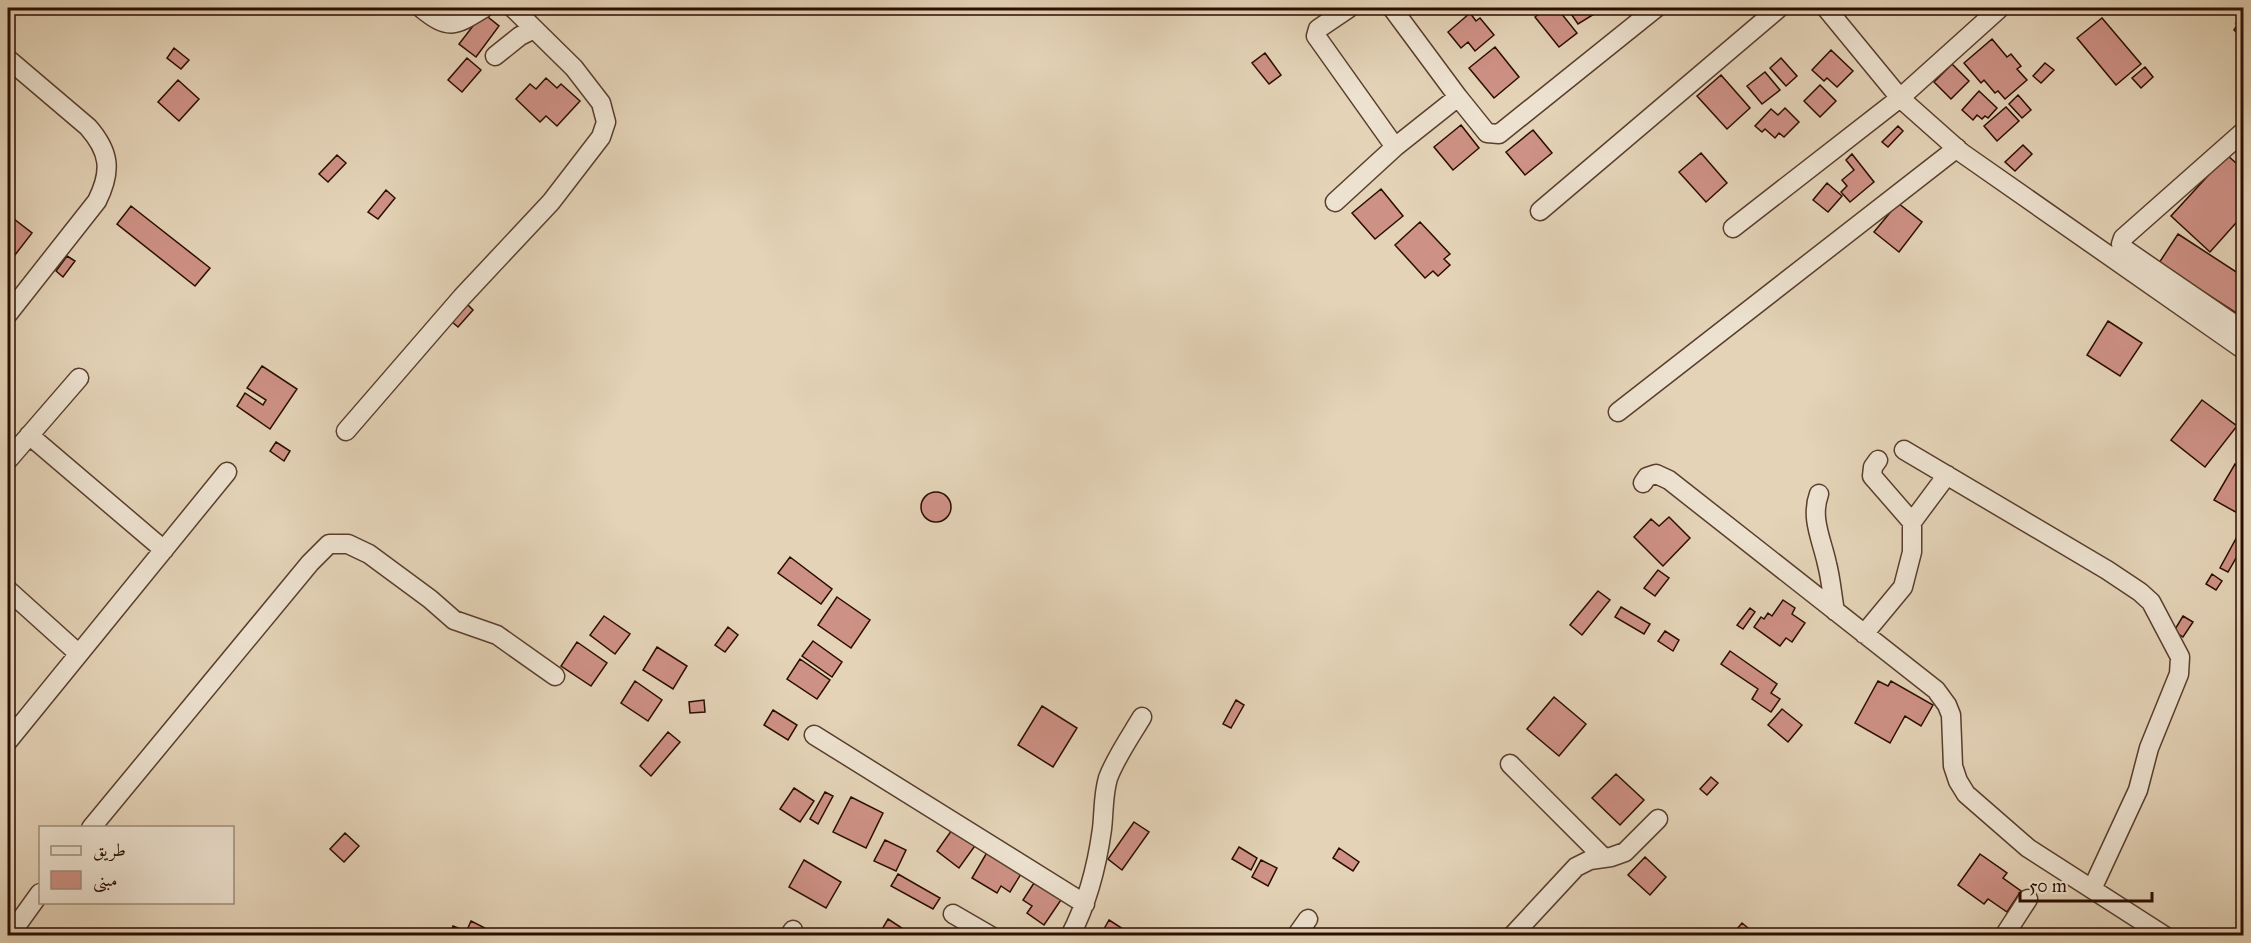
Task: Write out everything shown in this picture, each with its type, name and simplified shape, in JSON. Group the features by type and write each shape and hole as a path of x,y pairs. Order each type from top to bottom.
{"street":[{"path":"421,8 438,21 453,24 484,8"},
{"path":"346,431 462,297 551,202 601,137 606,122 601,103 574,68 513,8"},
{"path":"1349,8 1318,29 1316,36 1395,147"},
{"path":"1392,8 1458,97 1488,133 1499,134 1656,8"},
{"path":"1540,211 1779,8"},
{"path":"1826,8 1900,98 1957,148 2244,350"},
{"path":"1733,228 1900,98 2000,8"},
{"path":"495,56 520,36 534,29"},
{"path":"8,59 88,127 99,140 105,154 107,170 104,186 97,201 8,314"},
{"path":"1335,202 1395,147 1458,97"},
{"path":"2244,131 2123,238 2121,244 2123,248 2244,332"},
{"path":"1618,412 1957,148"},
{"path":"8,460 79,378"},
{"path":"29,435 164,550"},
{"path":"1904,450 2107,570 2140,592 2151,602 2180,657 2179,674 2149,748 2138,790 2092,889"},
{"path":"1878,460 1873,466 1872,476 1912,522"},
{"path":"8,741 227,472"},
{"path":"1642,483 1647,477 1656,474 1669,480 1935,690 1947,705 1953,724 1953,766 1966,794 2028,848 2165,936"},
{"path":"1863,634 1903,588 1912,552 1912,522 1947,475"},
{"path":"1819,494 1815,504 1816,517 1835,611"},
{"path":"93,826 303,572 329,544 348,544 369,555 430,599 454,620 497,635 555,676"},
{"path":"8,590 79,654"},
{"path":"1070,936 1085,904 1100,846 1108,778 1142,717"},
{"path":"814,735 1085,904"},
{"path":"1510,764 1603,857"},
{"path":"1512,936 1576,867 1590,860 1611,858 1625,852 1658,819"},
{"path":"9,936 39,894"},
{"path":"2004,936 2028,899"},
{"path":"953,914 991,936"},
{"path":"1296,936 1308,919"}],"building":[{"path":"1546,8 1557,8 1577,33 1559,47 1535,17"},
{"path":"1567,8 1604,8 1578,24"},
{"path":"483,13 499,26 476,57 459,44"},
{"path":"1470,13 1476,21 1480,18 1494,35 1475,51 1468,42 1461,48 1448,32"},
{"path":"2244,15 2244,33 2239,35 2234,30 2238,24 2236,23"},
{"path":"2102,18 2141,64 2116,85 2077,38"},
{"path":"1992,39 2007,57 2011,54 2021,66 2017,69 2027,80 2005,99 1998,91 1995,93 1984,80 1981,83 1964,63"},
{"path":"1495,47 1519,77 1494,98 1469,68"},
{"path":"174,48 189,60 181,69 167,58"},
{"path":"1831,50 1853,71 1837,87 1827,78 1824,81 1812,70"},
{"path":"1265,53 1281,75 1269,84 1252,63"},
{"path":"467,58 481,70 462,92 448,80"},
{"path":"1781,58 1797,76 1786,86 1770,68"},
{"path":"2045,63 2054,70 2041,83 2033,76"},
{"path":"1952,64 1969,81 1951,99 1934,82"},
{"path":"2145,67 2153,77 2141,88 2132,78"},
{"path":"1765,72 1780,90 1762,104 1747,86"},
{"path":"1721,75 1750,108 1727,129 1697,96"},
{"path":"546,78 557,88 561,84 580,101 557,126 546,116 540,122 516,99 530,84 536,89"},
{"path":"178,80 199,99 179,121 158,102"},
{"path":"1820,85 1836,101 1820,117 1804,101"},
{"path":"1979,91 1997,108 1988,118 1985,116 1982,119 1977,115 1973,120 1962,110"},
{"path":"2018,95 2031,110 2022,118 2009,104"},
{"path":"2006,107 2019,121 1997,141 1984,126"},
{"path":"1785,108 1799,122 1784,137 1779,133 1775,138 1765,129 1762,132 1755,126 1771,109 1778,115"},
{"path":"1461,125 1479,148 1453,170 1434,147"},
{"path":"1898,126 1903,131 1888,147 1882,142"},
{"path":"1533,130 1552,153 1525,175 1506,152"},
{"path":"2023,145 2032,154 2015,171 2005,162"},
{"path":"1701,153 1727,183 1706,202 1679,172"},
{"path":"1852,154 1874,182 1850,202 1841,192 1847,186 1842,180 1854,170 1846,160"},
{"path":"337,155 346,163 328,182 319,174"},
{"path":"2227,155 2244,170 2244,214 2210,252 2171,216"},
{"path":"1827,183 1842,196 1828,212 1813,200"},
{"path":"1381,189 1403,216 1375,239 1352,213"},
{"path":"386,190 395,198 378,219 368,212"},
{"path":"1898,203 1922,222 1899,252 1874,232"},
{"path":"131,206 210,268 195,286 117,224"},
{"path":"14,219 32,233 8,264 8,227"},
{"path":"1420,222 1450,254 1444,259 1450,265 1438,276 1433,271 1425,278 1395,245"},
{"path":"2178,234 2244,277 2244,318 2159,263"},
{"path":"67,256 75,261 63,277 56,271"},
{"path":"466,303 473,310 458,327 451,321"},
{"path":"2108,321 2142,343 2120,376 2087,355"},
{"path":"262,366 297,389 270,429 237,406 245,393 263,405 266,400 247,388"},
{"path":"2202,400 2237,426 2205,467 2171,440"},
{"path":"276,442 290,451 284,461 270,451"},
{"path":"2235,464 2244,469 2244,510 2241,515 2214,500"},
{"path":"936,492 947,496 951,507 947,518 936,522 925,518 921,507 925,496"},
{"path":"1669,517 1690,538 1663,566 1634,537 1651,519 1659,526"},
{"path":"2239,533 2244,536 2244,544 2228,572 2220,568"},
{"path":"790,557 832,589 821,604 778,573"},
{"path":"1658,570 1669,578 1655,596 1644,588"},
{"path":"2212,574 2222,581 2216,590 2206,584"},
{"path":"1598,591 1610,600 1582,635 1570,625"},
{"path":"837,597 870,620 851,648 818,625"},
{"path":"1783,600 1795,608 1792,614 1805,623 1792,642 1786,638 1780,646 1754,627 1761,617 1764,619 1768,613 1772,616"},
{"path":"1621,607 1650,624 1644,634 1615,617"},
{"path":"1750,608 1755,612 1743,629 1737,625"},
{"path":"604,616 630,634 615,654 590,635"},
{"path":"2183,616 2193,622 2183,637 2174,631"},
{"path":"728,627 738,635 725,652 715,645"},
{"path":"1665,631 1679,640 1673,651 1658,641"},
{"path":"813,641 842,662 832,677 802,656"},
{"path":"577,642 607,663 591,686 561,666"},
{"path":"657,647 687,666 673,689 643,670"},
{"path":"1730,651 1777,684 1771,693 1780,699 1771,712 1752,699 1758,689 1721,664"},
{"path":"800,659 830,680 817,699 787,679"},
{"path":"635,681 662,700 648,721 621,703"},
{"path":"1878,681 1888,686 1891,681 1933,705 1921,726 1905,716 1890,743 1855,723"},
{"path":"1554,697 1586,724 1559,756 1527,729"},
{"path":"704,700 705,712 690,713 689,702"},
{"path":"1236,700 1244,705 1231,728 1223,724"},
{"path":"1042,706 1077,728 1053,767 1018,745"},
{"path":"1782,709 1802,725 1788,742 1768,725"},
{"path":"773,710 797,725 788,740 764,725"},
{"path":"668,732 680,742 651,776 640,766"},
{"path":"1616,774 1644,800 1620,825 1592,798"},
{"path":"1711,777 1718,783 1707,795 1700,789"},
{"path":"794,788 814,801 800,822 780,809"},
{"path":"825,792 833,796 818,824 810,819"},
{"path":"851,797 883,813 866,848 833,832"},
{"path":"1134,822 1149,832 1122,870 1108,859"},
{"path":"954,827 977,843 959,868 937,851"},
{"path":"345,833 359,846 344,862 330,849"},
{"path":"885,840 906,850 896,871 874,861"},
{"path":"1239,847 1257,858 1251,870 1232,859"},
{"path":"1339,848 1359,862 1353,871 1333,858"},
{"path":"989,849 1024,869 1010,892 1001,886 997,893 972,878"},
{"path":"1980,854 2007,873 2003,878 2021,891 2007,912 1988,899 1984,904 1958,885"},
{"path":"1645,857 1666,877 1650,895 1628,875"},
{"path":"804,860 841,882 826,908 789,887"},
{"path":"1261,860 1277,868 1268,886 1252,877"},
{"path":"898,874 940,898 933,909 891,886"},
{"path":"1034,883 1044,889 1046,886 1063,897 1044,925 1027,913 1032,906 1023,900"},
{"path":"888,919 914,936 878,936"},
{"path":"1109,920 1134,936 1100,936"},
{"path":"471,921 487,929 484,936 467,930"},
{"path":"1742,923 1753,932 1749,936 1731,936"},
{"path":"453,926 473,934 472,936 450,934"}]}
